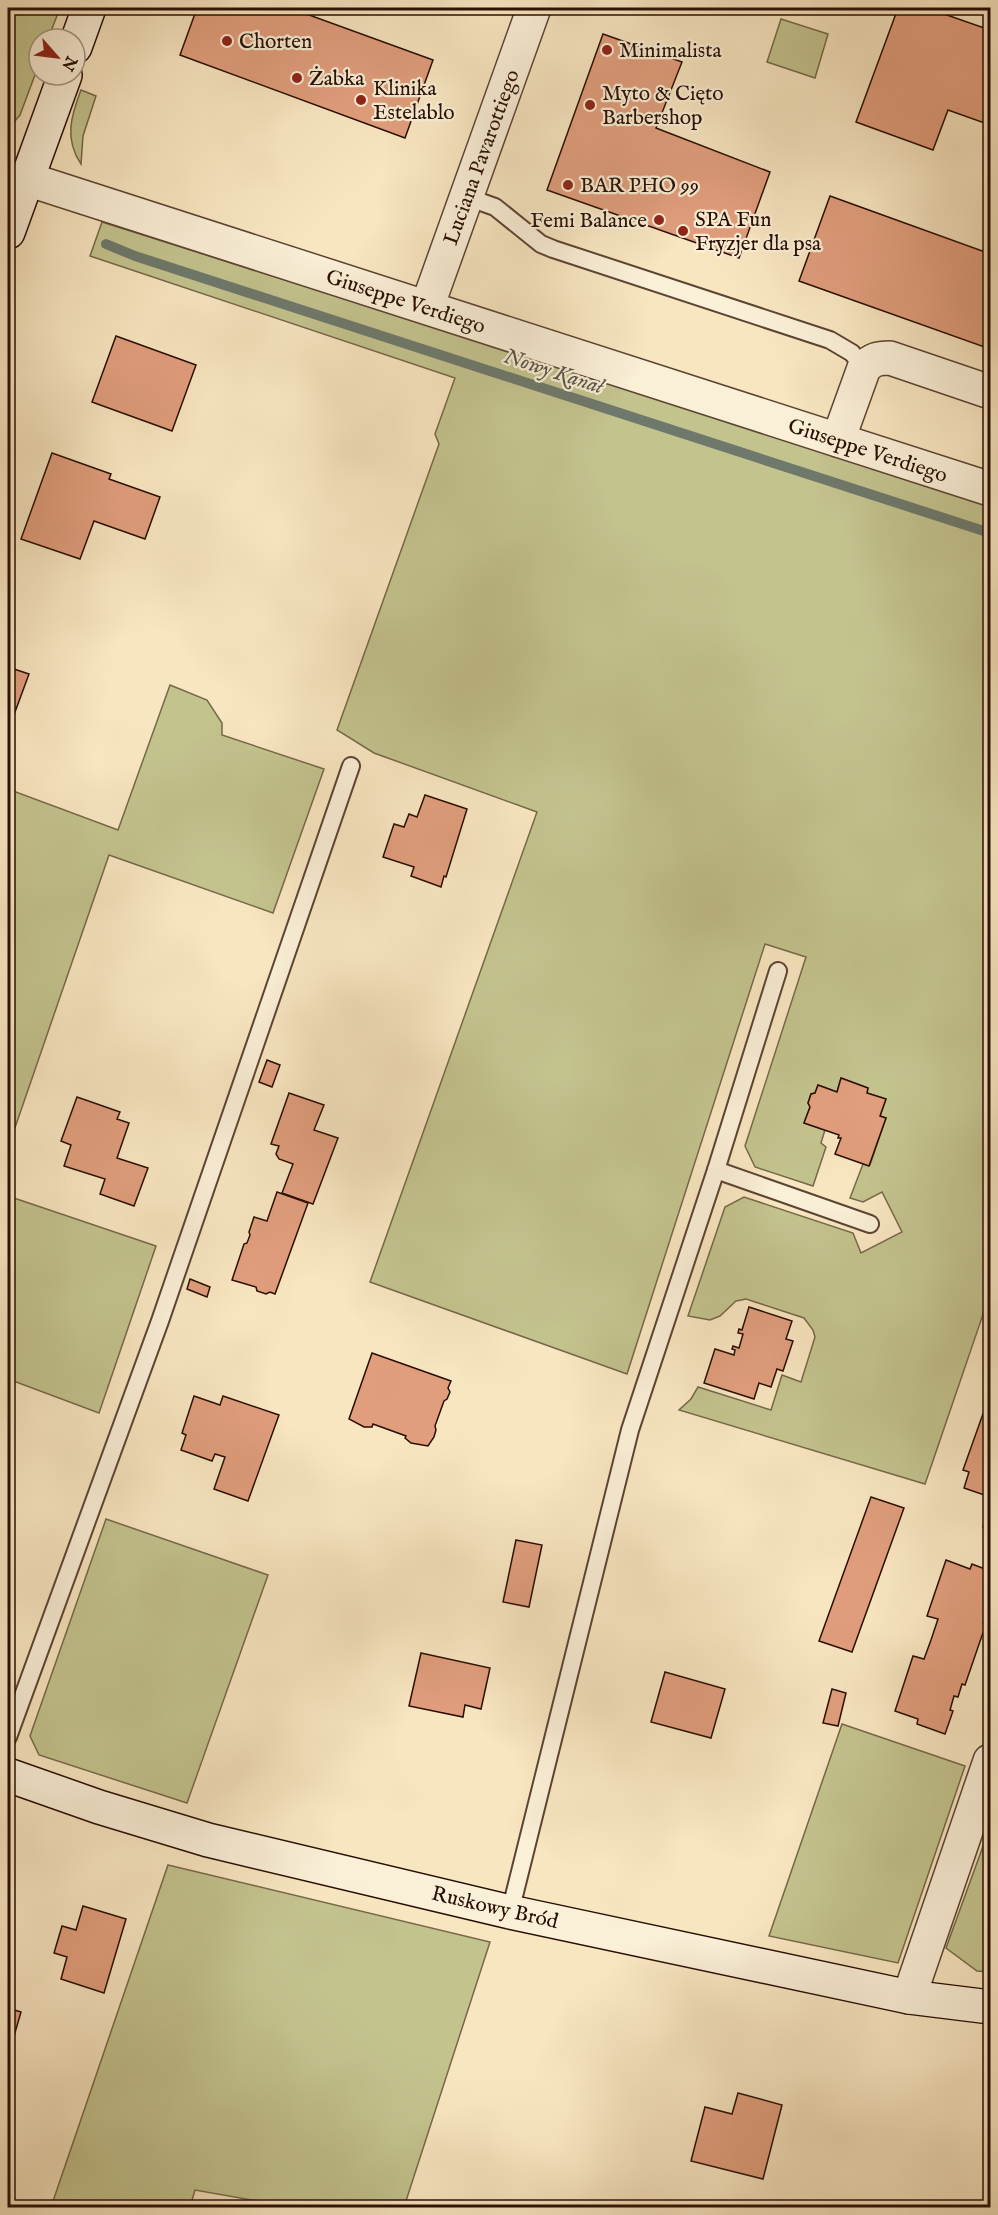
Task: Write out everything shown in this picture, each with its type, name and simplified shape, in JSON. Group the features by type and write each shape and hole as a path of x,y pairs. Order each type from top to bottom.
{"street":[{"path":"82,27 89,8"},
{"name":"Luciana Pavarottiego","path":"427,307 534,8"},
{"path":"8,232 61,87"},
{"name":"Giuseppe Verdiego","path":"27,179 990,489"},
{"path":"838,440 864,368 872,360 878,358 890,358 990,392"},
{"path":"909,1997 990,1761"},
{"name":"Ruskowy Bród","path":"8,1775 99,1807 208,1840 510,1912 909,1997 990,2007"}],"lane":[{"path":"467,197 495,207 542,244 553,249 830,340 852,353 864,368"},
{"path":"8,1737 160,1321 351,766"},
{"path":"510,1912 630,1430 716,1170 778,971"},
{"path":"716,1170 870,1224"}],"green space":[{"path":"8,8 60,8 53,27 27,27 27,87 30,87 20,115 8,129"},
{"path":"781,19 828,34 815,78 767,62"},
{"path":"81,90 96,96 83,136 81,164 72,146 71,127 74,109"},
{"path":"102,222 990,504 990,1294 925,1484 679,1410 691,1399 698,1387 771,1410 782,1375 801,1382 815,1337 804,1318 746,1299 736,1301 720,1316 710,1320 688,1316 725,1207 744,1197 853,1233 861,1253 902,1232 882,1192 863,1202 850,1198 863,1164 870,1165 886,1118 880,1116 886,1099 867,1093 868,1088 841,1078 837,1092 818,1085 815,1093 811,1094 808,1103 810,1107 804,1123 825,1130 821,1143 826,1147 813,1186 755,1167 745,1146 806,957 765,944 627,1374 370,1282 537,812 374,753 337,730 439,444 435,434 455,378 90,256"},
{"path":"170,685 207,700 222,723 222,735 324,769 273,913 109,855 8,1148 8,789 118,830"},
{"path":"8,1196 156,1246 99,1413 8,1379"},
{"path":"106,1519 268,1575 187,1803 39,1755 30,1736"},
{"path":"842,1724 965,1766 898,1963 769,1936"},
{"path":"990,1827 990,1972 977,1971 946,1948"},
{"path":"168,1865 490,1942 404,2207 292,2207 195,2190 190,2207 51,2207"}],"building":[{"path":"197,8 290,8 433,60 405,138 180,55"},
{"path":"898,8 927,8 990,30 990,125 948,110 933,150 856,122"},
{"path":"603,34 682,62 656,128 770,172 739,258 547,190"},
{"path":"830,196 985,252 990,235 990,349 799,281"},
{"path":"116,336 196,365 172,431 92,402"},
{"path":"52,453 111,474 109,479 160,497 145,539 94,521 80,559 21,539"},
{"path":"8,667 29,674 8,731"},
{"path":"425,795 467,809 441,887 411,876 414,867 383,857 394,824 404,827 409,814 417,817"},
{"path":"267,1060 280,1065 272,1087 259,1082"},
{"path":"841,1078 868,1088 867,1093 886,1099 880,1116 886,1118 869,1166 835,1154 841,1138 838,1138 839,1135 804,1123 810,1107 808,1103 811,1094 815,1093 818,1085 837,1092"},
{"path":"289,1093 324,1105 314,1130 338,1138 313,1204 282,1193 293,1164 279,1159 276,1154 279,1146 271,1144"},
{"path":"77,1097 120,1112 117,1119 129,1123 117,1158 148,1168 134,1206 100,1194 105,1179 64,1166 71,1145 61,1141"},
{"path":"277,1192 308,1203 275,1294 270,1292 266,1294 257,1291 256,1287 232,1280 244,1244 247,1243 250,1235 254,1217 267,1221"},
{"path":"190,1279 210,1287 207,1297 187,1289"},
{"path":"749,1307 792,1321 786,1339 793,1341 783,1371 777,1369 771,1387 759,1383 754,1399 704,1383 715,1349 734,1355 733,1346 739,1348 743,1334 738,1333 739,1329 742,1330"},
{"path":"372,1353 451,1381 448,1388 450,1392 444,1401 435,1426 434,1437 428,1446 411,1443 405,1438 406,1436 373,1424 372,1427 364,1427 349,1419"},
{"path":"194,1396 220,1405 223,1396 279,1415 248,1501 214,1489 225,1457 215,1454 212,1461 181,1450 186,1435 182,1433"},
{"path":"984,1411 990,1413 990,1497 964,1488 969,1472 963,1470"},
{"path":"871,1497 904,1508 852,1652 819,1641"},
{"path":"990,1503 990,1530 983,1527"},
{"path":"516,1540 542,1545 529,1607 503,1602"},
{"path":"946,1560 970,1569 972,1564 990,1571 990,1597 984,1610 987,1611 983,1623 986,1624 965,1685 962,1684 958,1697 954,1696 950,1710 953,1711 945,1734 917,1724 918,1719 895,1711 913,1656 924,1659 931,1640 938,1619 927,1616"},
{"path":"421,1653 490,1668 481,1709 465,1705 463,1717 409,1706"},
{"path":"665,1672 725,1689 711,1738 651,1722"},
{"path":"832,1689 846,1693 838,1726 823,1723"},
{"path":"83,1906 126,1919 104,1993 61,1979 67,1957 54,1953 62,1926 76,1930"},
{"path":"8,2008 21,2012 12,2043 8,2042"},
{"path":"738,2093 782,2105 763,2179 691,2161 705,2107 732,2114"}],"waterway":[{"name":"Nowy Kanał","path":"106,244 135,256 990,533"}],"place":[{"name":"Chorten","path":"227,41"},
{"name":"Minimalista","path":"607,50"},
{"name":"Żabka","path":"297,78"},
{"name":"Klinika Estelablo","path":"361,100"},
{"name":"Myto & Cięto Barbershop","path":"590,105"},
{"name":"BAR PHO 99","path":"568,185"},
{"name":"Femi Balance","path":"659,220"},
{"name":"SPA Fun Fryzjer dla psa","path":"683,231"}]}
